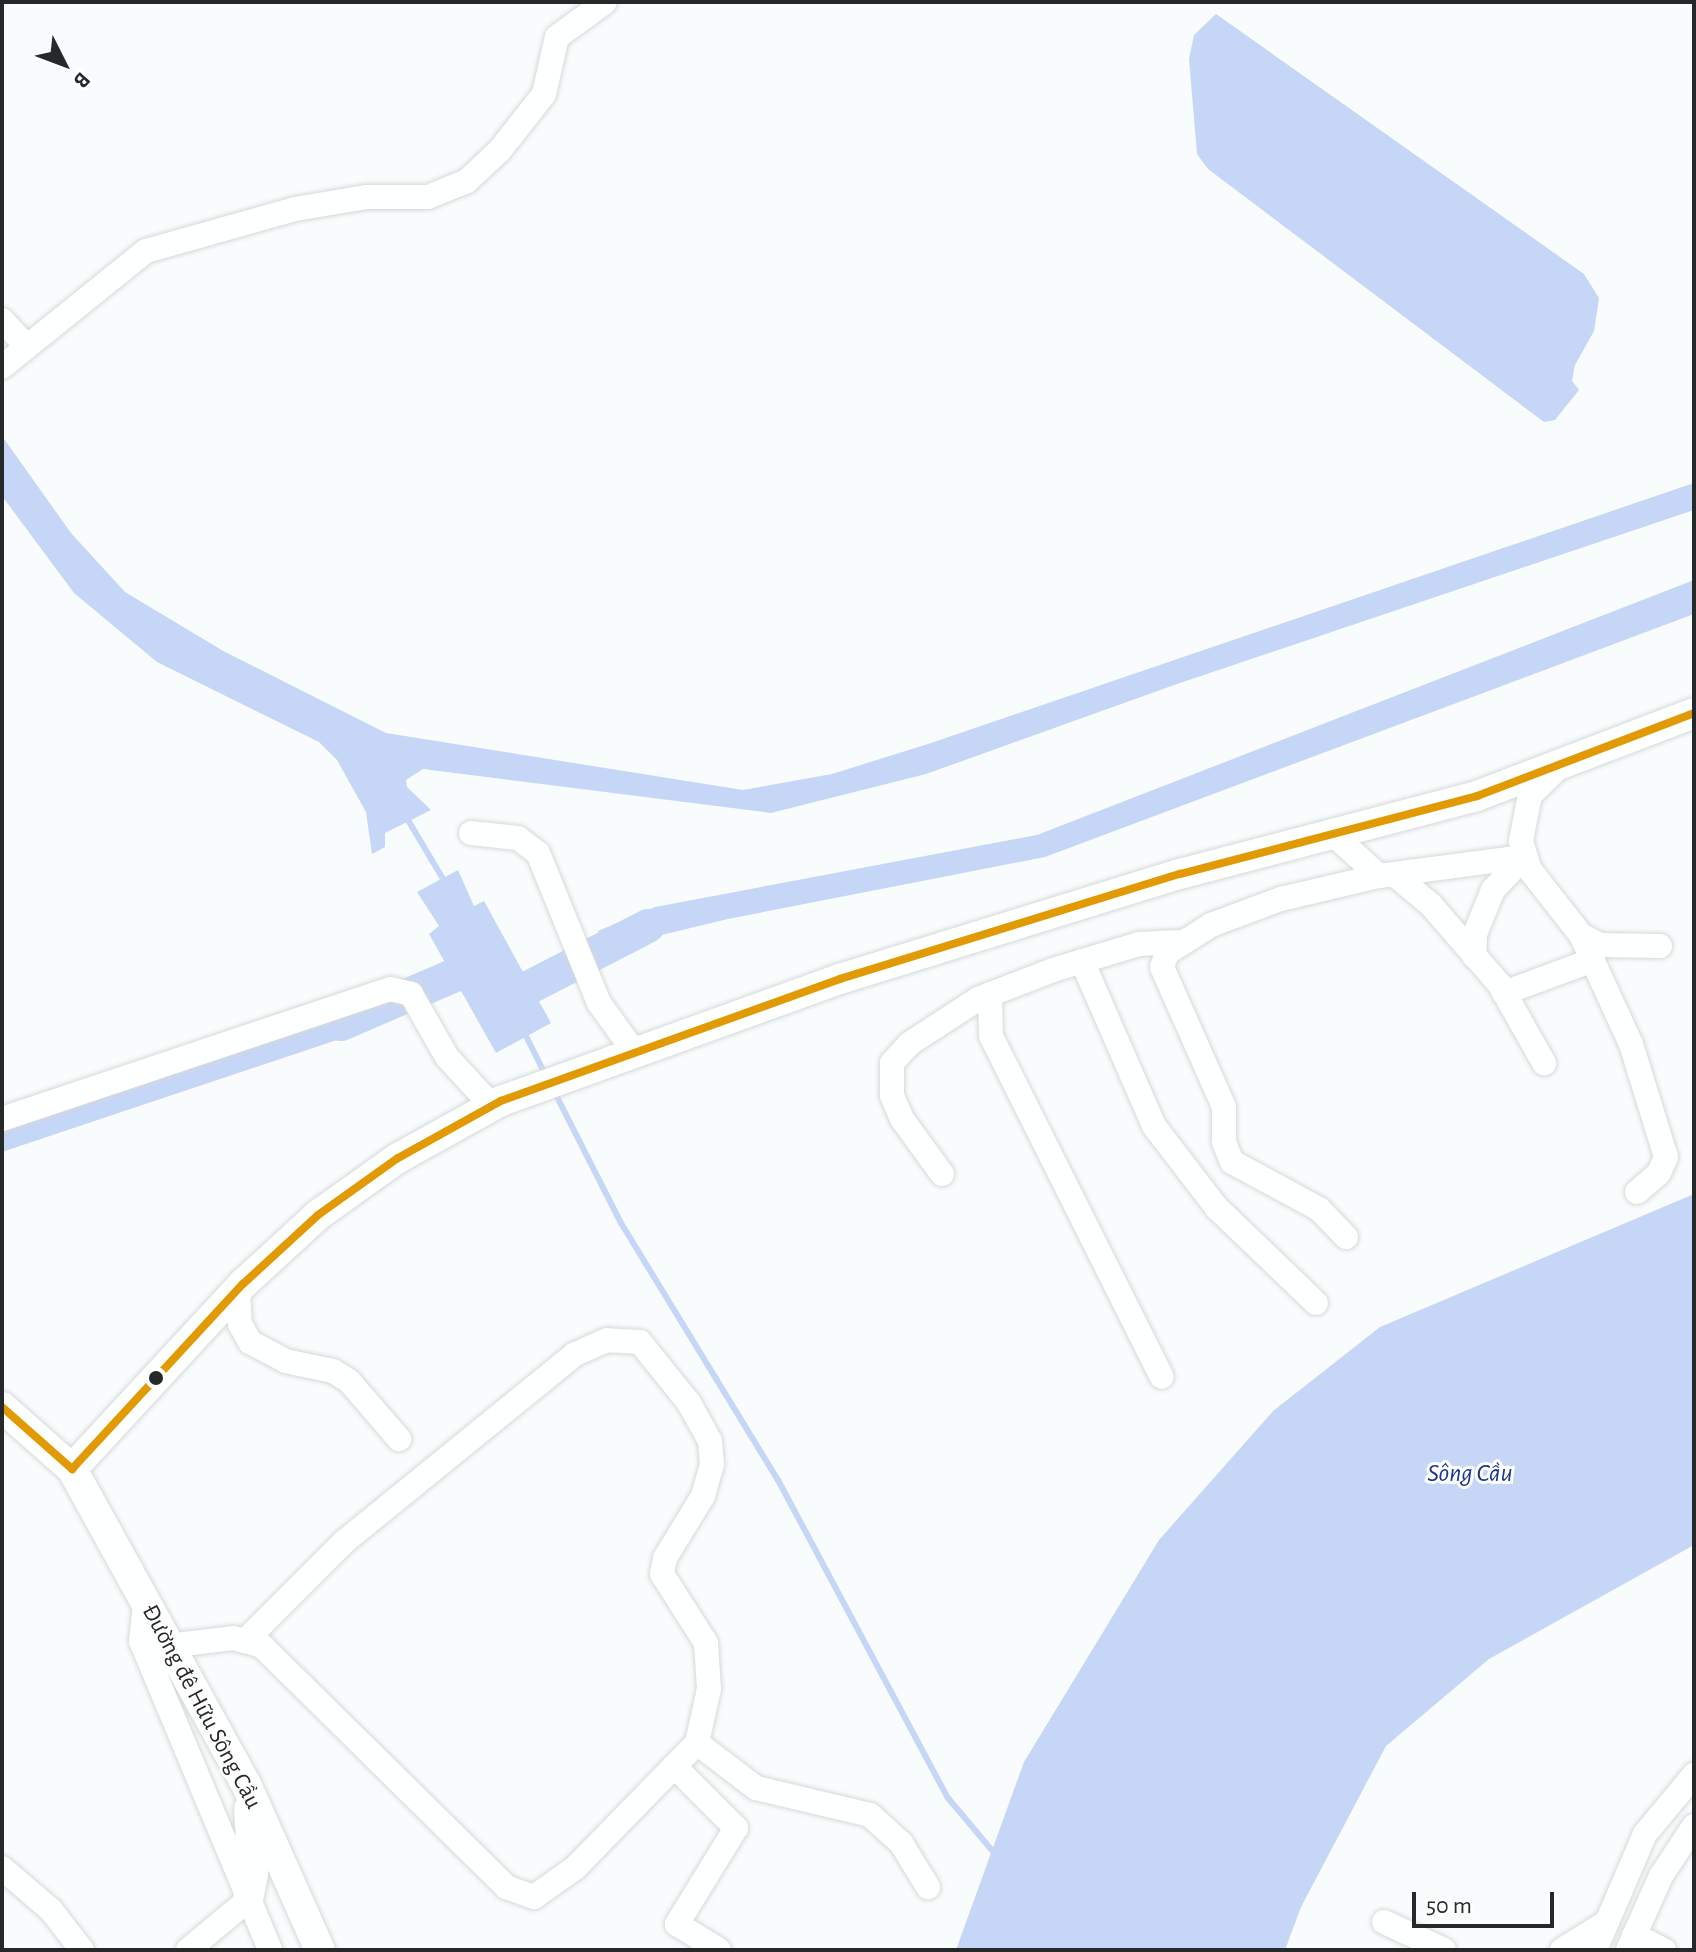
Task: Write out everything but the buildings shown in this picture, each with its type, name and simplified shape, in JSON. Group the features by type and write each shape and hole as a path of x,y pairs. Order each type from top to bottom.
{"main road":[{"path":"2,1407 72,1469 238,1289 318,1215 398,1158 492,1106 855,974 1180,874 1477,796 1694,713"},
{"name":"Đường đê Hữu Sông Cầu","path":"72,1469 246,1784 320,1950"},
{"path":"246,1784 252,1834 248,1900"}],"street":[{"path":"2,367 124,263 167,243 295,209 367,197 428,197 467,181 500,150 544,94 557,37 605,2"},
{"path":"2,320 25,345"},
{"path":"1560,766 1530,795 1521,841 1524,857 1546,895 1581,935 1631,1044 1666,1157 1659,1173 1637,1192"},
{"path":"471,833 518,838 538,853 599,1003 635,1053"},
{"path":"1333,834 1431,905 1504,993 1544,1063"},
{"path":"942,1174 902,1119 892,1095 892,1063 934,1023 990,994 1082,961 1139,944 1178,942 1281,899 1387,875 1524,857"},
{"path":"1474,956 1478,924 1493,890 1524,857"},
{"path":"1581,935 1600,945 1660,946"},
{"path":"1178,942 1162,967 1224,1107 1224,1142 1232,1162 1319,1209 1346,1237"},
{"path":"1504,993 1593,960"},
{"path":"1082,961 1154,1126 1226,1218 1316,1303"},
{"path":"2,1119 398,989 411,994 447,1057 492,1106"},
{"path":"990,994 991,1036 1162,1377"},
{"path":"238,1289 240,1324 250,1342 285,1361 333,1371 349,1381 399,1439"},
{"path":"168,1646 233,1638 262,1646 506,1887 534,1897 575,1868 697,1743 709,1689 706,1643 662,1574 665,1558 703,1496 712,1464 710,1441 689,1403 640,1342 626,1339 574,1355 344,1542 245,1641"},
{"path":"145,1604 141,1641 270,1950"},
{"path":"697,1743 756,1788 870,1815 901,1843 928,1887"},
{"path":"674,1766 736,1828 677,1924 719,1950"},
{"path":"1595,1950 1645,1834 1694,1775"},
{"path":"1661,1876 1669,1802"},
{"path":"1664,1950 1631,1943 1661,1876 1694,1826"},
{"path":"2,1868 51,1910 82,1950"},
{"path":"188,1950 248,1900"},
{"path":"1384,1922 1444,1950"},
{"path":"1562,1950 1607,1922"}],"water":[{"path":"1216,14 1584,274 1599,298 1594,331 1575,365 1572,381 1579,390 1555,420 1544,422 1208,169 1197,154 1189,59 1194,35"},
{"path":"2,436 71,533 125,592 225,652 386,733 743,790 832,774 931,743 1694,483 1694,510 1177,684 926,774 771,813 423,769 406,780 407,787 431,810 385,833 385,847 372,854 366,812 337,760 319,742 157,662 74,593 2,496"},
{"path":"1694,580 1694,614 1045,857 728,919 653,937 613,960 598,931 655,907 1037,835"},
{"path":"458,870 474,906 484,901 551,1023 496,1053 429,934 439,926 417,892"},
{"path":"378,1000 388,1018 352,1035 2,1152 2,1126"},
{"name":"Sông Cầu","path":"1694,1194 1694,1545 1489,1659 1386,1746 1301,1907 1285,1950 956,1950 1024,1762 1159,1540 1273,1411 1380,1327"}],"waterway":[{"path":"405,815 446,884"},
{"path":"507,999 648,926"},
{"path":"341,1024 488,961"},
{"path":"524,1032 546,1076"},
{"path":"553,1089 621,1223 778,1480 948,1798 995,1854"}],"transit line":[{"path":"72,1469 243,1284 318,1215 398,1158 501,1101 840,979 1180,874 1477,796 1694,713"},
{"path":"2,1407 72,1469"}]}
